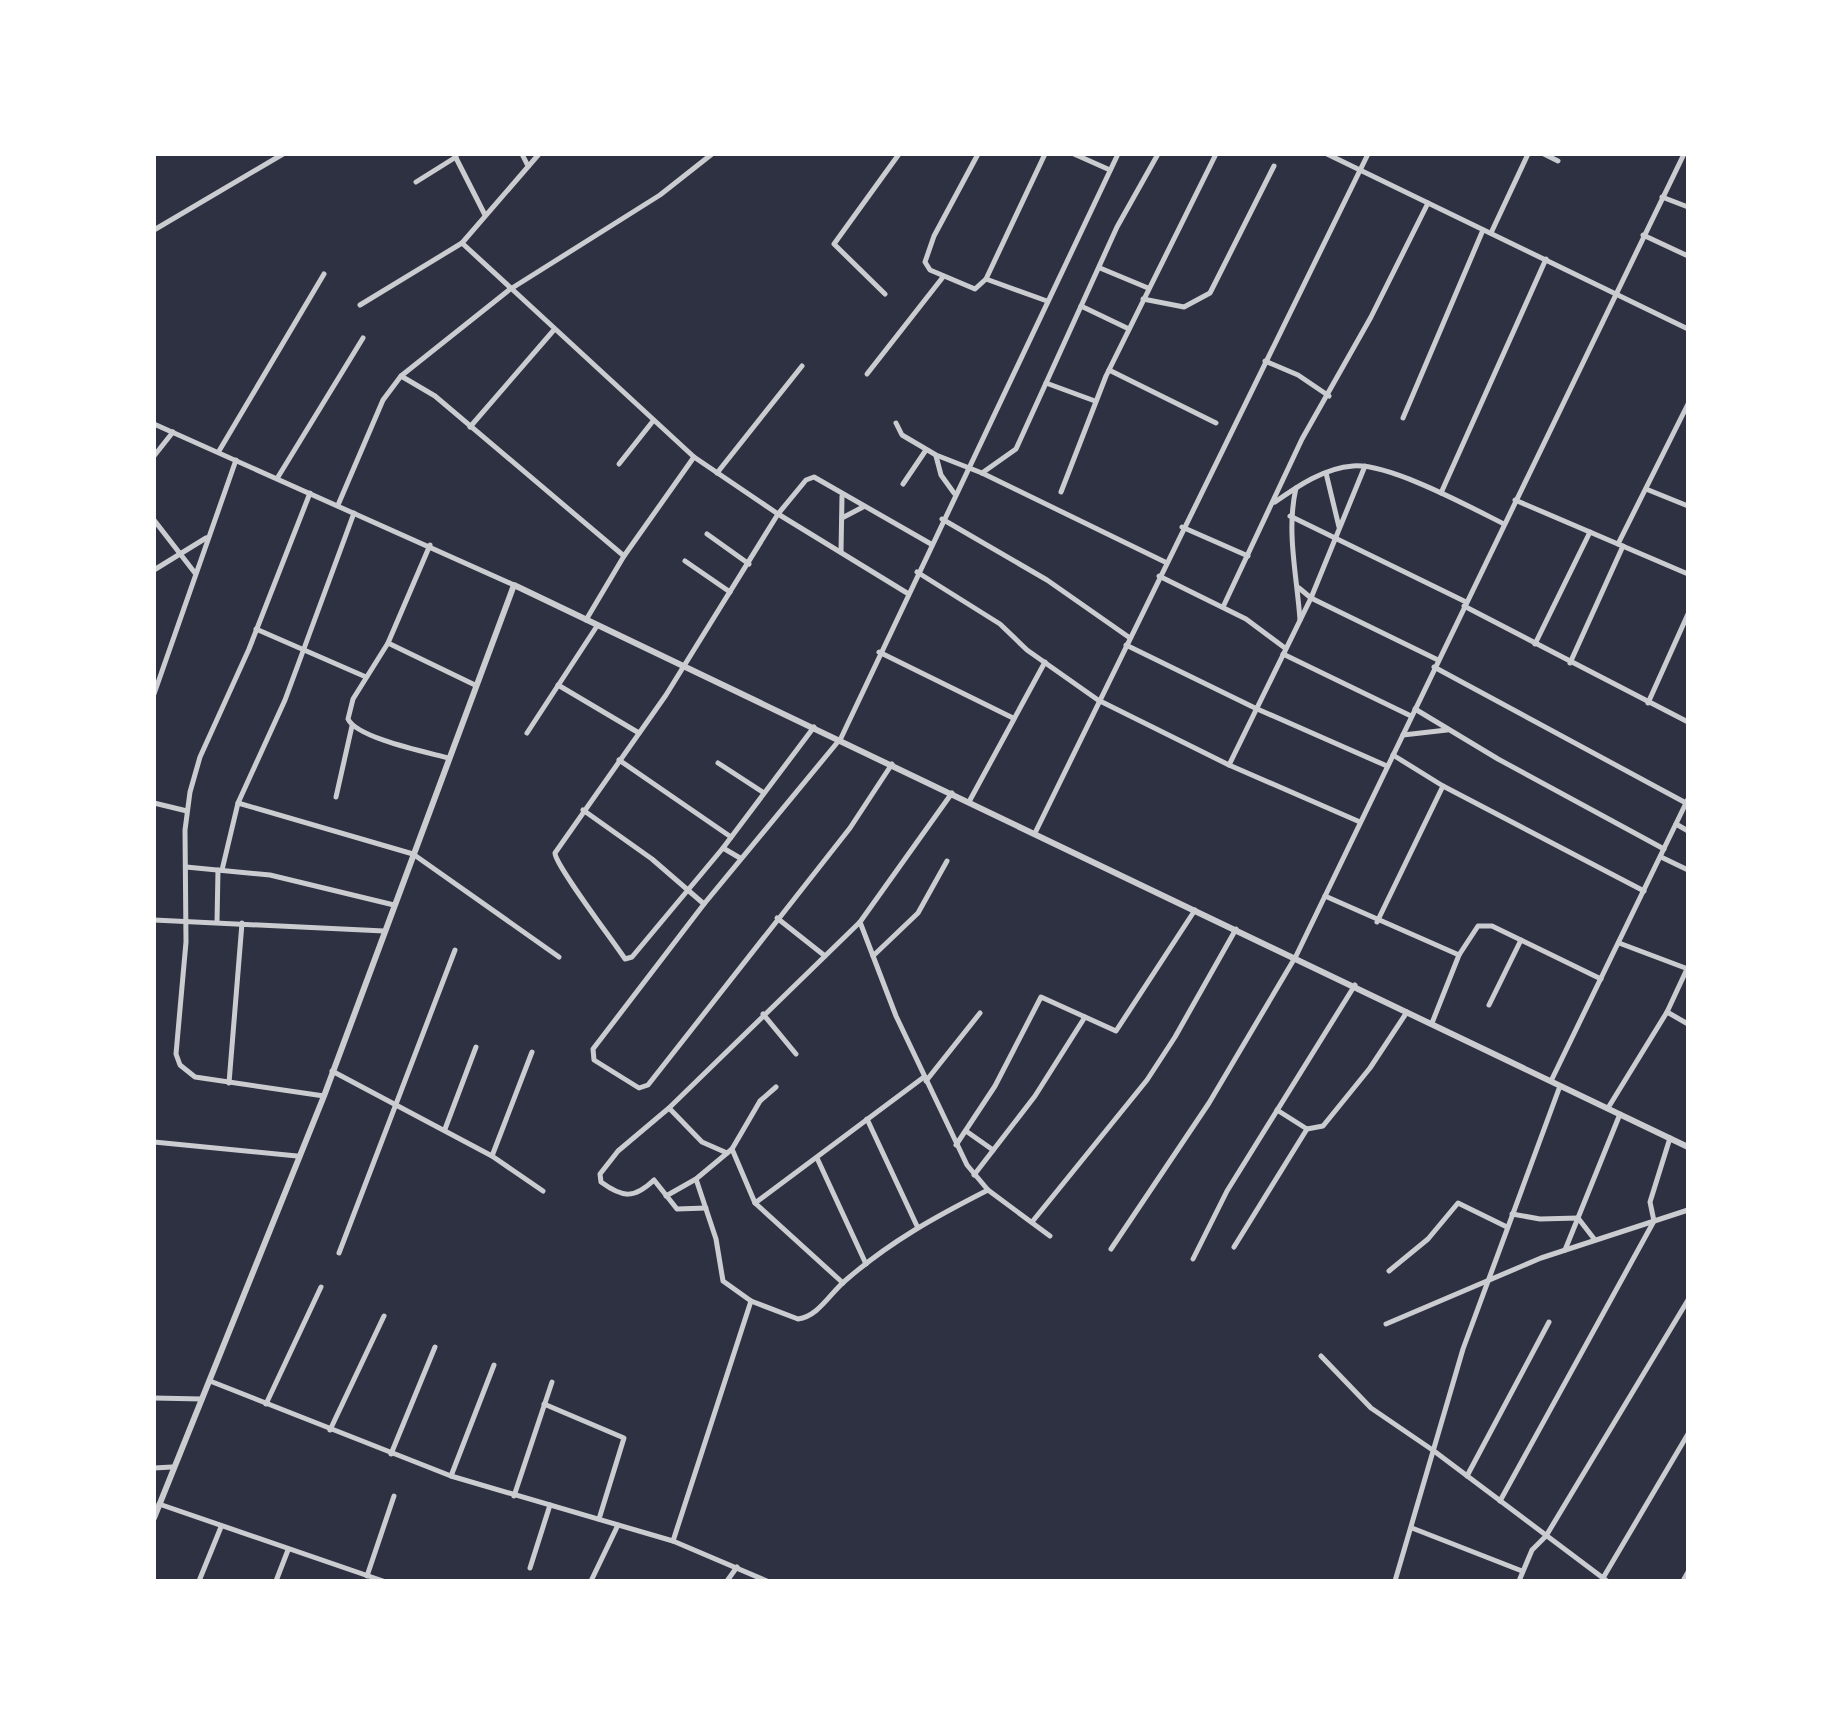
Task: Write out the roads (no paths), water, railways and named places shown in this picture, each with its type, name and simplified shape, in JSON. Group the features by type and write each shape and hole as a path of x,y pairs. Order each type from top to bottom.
{"street":[{"path":"154,230 283,154"},
{"path":"522,154 528,166"},
{"path":"360,305 462,243 539,154"},
{"path":"338,505 383,400 401,376 509,290 660,195 712,154"},
{"path":"885,294 834,244 899,154"},
{"path":"978,154 926,255 927,268 973,289 980,287 986,279 1045,154"},
{"path":"1074,154 1110,170"},
{"path":"892,764 850,828 648,1085 639,1088 594,1060 592,1051 704,904 841,738 942,519 1118,154"},
{"path":"982,473 1016,449 1117,227 1158,154"},
{"path":"1061,492 1109,370 1216,154"},
{"path":"1327,154 1688,329"},
{"path":"1035,833 1182,527 1368,154"},
{"path":"1491,233 1528,154"},
{"path":"1544,154 1558,161"},
{"path":"1111,1249 1209,1103 1296,956 1684,154"},
{"path":"416,182 455,156 485,215"},
{"path":"1143,299 1184,307 1210,293 1274,166"},
{"path":"1662,197 1688,207"},
{"path":"1223,607 1302,439 1329,396 1428,203"},
{"path":"1403,418 1483,230"},
{"path":"1643,235 1688,256"},
{"path":"462,243 553,331 694,457 778,514 907,593"},
{"path":"1441,493 1546,259"},
{"path":"1100,268 1148,288"},
{"path":"219,451 324,274"},
{"path":"867,374 943,277"},
{"path":"986,279 1047,301"},
{"path":"1081,306 1129,329"},
{"path":"470,427 553,331"},
{"path":"278,477 363,338"},
{"path":"1265,361 1298,375 1329,396"},
{"path":"717,473 802,366"},
{"path":"1109,370 1216,423"},
{"path":"401,376 435,396 624,556"},
{"path":"1046,383 1095,401"},
{"path":"1570,663 1646,489 1688,404"},
{"path":"619,464 653,421"},
{"path":"896,423 902,435 926,450 982,473 1165,562"},
{"path":"154,424 430,545 683,668 841,738 1688,1147"},
{"path":"154,456 173,432"},
{"path":"903,484 926,450"},
{"path":"936,455 941,475 955,493"},
{"path":"585,621 624,556 694,457"},
{"path":"154,694 206,538 236,460"},
{"path":"1274,502 1326,473 1365,466 1441,493 1504,524"},
{"path":"1229,765 1311,598 1365,466"},
{"path":"1326,473 1339,529"},
{"path":"814,727 723,848 632,957 626,960 555,860 556,850 683,668 778,514 810,478 931,544"},
{"path":"1296,487 1290,516 1300,621"},
{"path":"1646,489 1688,506"},
{"path":"310,493 256,629 200,757 187,811 178,1059 195,1077 324,1096"},
{"path":"841,552 842,496"},
{"path":"1515,500 1688,574"},
{"path":"842,519 863,507"},
{"path":"217,922 220,870 238,803 285,700 354,513"},
{"path":"1290,516 1336,537 1570,663 1688,722"},
{"path":"942,519 1047,580 1130,638"},
{"path":"154,520 196,573"},
{"path":"1182,527 1248,556"},
{"path":"1535,644 1590,532"},
{"path":"707,534 749,564"},
{"path":"154,570 206,538"},
{"path":"336,797 352,726 349,710 388,643 430,545"},
{"path":"685,561 730,592"},
{"path":"917,572 1000,624 1045,662 1098,700 1229,765 1360,822"},
{"path":"1159,576 1264,630 1284,651 1411,716"},
{"path":"154,1518 297,1156 324,1096 514,585"},
{"path":"1299,588 1311,598 1438,660"},
{"path":"1648,703 1688,614"},
{"path":"527,733 597,626"},
{"path":"256,629 366,677"},
{"path":"388,643 475,685"},
{"path":"1126,645 1255,708 1387,766"},
{"path":"879,652 1013,718"},
{"path":"970,800 1045,662"},
{"path":"1434,667 1687,801 1551,1081"},
{"path":"558,685 639,733"},
{"path":"1415,709 1447,730 1664,849"},
{"path":"352,726 448,758"},
{"path":"1402,735 1447,730"},
{"path":"1393,755 1443,786 1644,891"},
{"path":"619,760 731,837"},
{"path":"718,763 764,794"},
{"path":"1377,922 1443,786"},
{"path":"706,1208 680,1210 654,1180 637,1194 625,1196 604,1185 600,1176 618,1151 669,1108 860,922 953,792"},
{"path":"154,803 187,811"},
{"path":"238,803 413,854 559,957"},
{"path":"583,810 642,851 704,904"},
{"path":"1676,824 1688,831"},
{"path":"723,848 740,858"},
{"path":"1661,857 1688,870"},
{"path":"873,956 918,913 947,861"},
{"path":"186,867 270,875 394,905"},
{"path":"1325,896 1377,922 1459,955"},
{"path":"956,1145 1041,997 1116,1031 1196,909"},
{"path":"777,918 825,956"},
{"path":"154,920 384,931"},
{"path":"860,922 925,1079 974,1175 988,1190 1050,1236"},
{"path":"229,1083 242,923"},
{"path":"1432,1023 1459,955 1475,930 1483,925 1601,979"},
{"path":"1032,1222 1147,1080 1237,928"},
{"path":"1489,1005 1521,940"},
{"path":"1608,1108 1667,1012 1688,969 1619,943"},
{"path":"339,1253 455,950"},
{"path":"1193,1259 1227,1191 1355,985"},
{"path":"1234,1247 1307,1129 1326,1124 1370,1068 1408,1011"},
{"path":"1667,1012 1688,1024"},
{"path":"755,1203 925,1079 980,1013"},
{"path":"763,1014 796,1054"},
{"path":"974,1175 1035,1096 1085,1017"},
{"path":"445,1129 476,1047"},
{"path":"492,1156 532,1052"},
{"path":"332,1071 445,1129 543,1191"},
{"path":"1395,1581 1463,1349 1560,1086"},
{"path":"666,1196 696,1179 730,1151 760,1101 776,1087"},
{"path":"669,1108 702,1142 730,1151 755,1203 843,1283"},
{"path":"1277,1110 1307,1129"},
{"path":"1565,1250 1620,1114"},
{"path":"867,1119 917,1226"},
{"path":"966,1131 993,1150"},
{"path":"1500,1501 1654,1221 1650,1202 1670,1138"},
{"path":"154,1142 297,1156"},
{"path":"817,1158 866,1264"},
{"path":"696,1179 723,1281 751,1301 793,1318 804,1318 815,1312 843,1283 917,1226 988,1190"},
{"path":"1389,1271 1428,1239 1458,1203 1507,1227"},
{"path":"1386,1324 1565,1250 1688,1210"},
{"path":"1512,1214 1540,1219 1578,1218"},
{"path":"1578,1218 1595,1240"},
{"path":"266,1404 321,1287"},
{"path":"1519,1581 1532,1550 1546,1536 1688,1300"},
{"path":"673,1541 751,1301"},
{"path":"330,1430 384,1316"},
{"path":"1467,1476 1549,1322"},
{"path":"391,1454 435,1347"},
{"path":"1321,1356 1371,1408 1434,1451 1605,1580 1688,1434"},
{"path":"451,1476 494,1365"},
{"path":"210,1381 451,1476 673,1541 767,1581"},
{"path":"514,1496 552,1382"},
{"path":"154,1398 202,1399"},
{"path":"544,1404 624,1438 599,1519"},
{"path":"154,1468 172,1467"},
{"path":"367,1576 394,1496"},
{"path":"159,1504 383,1581"},
{"path":"530,1568 550,1505"},
{"path":"591,1581 618,1525"},
{"path":"199,1581 221,1527"},
{"path":"1412,1528 1522,1571"},
{"path":"276,1581 288,1550"},
{"path":"727,1581 737,1567"},
{"path":"1683,1581 1688,1572"}]}
